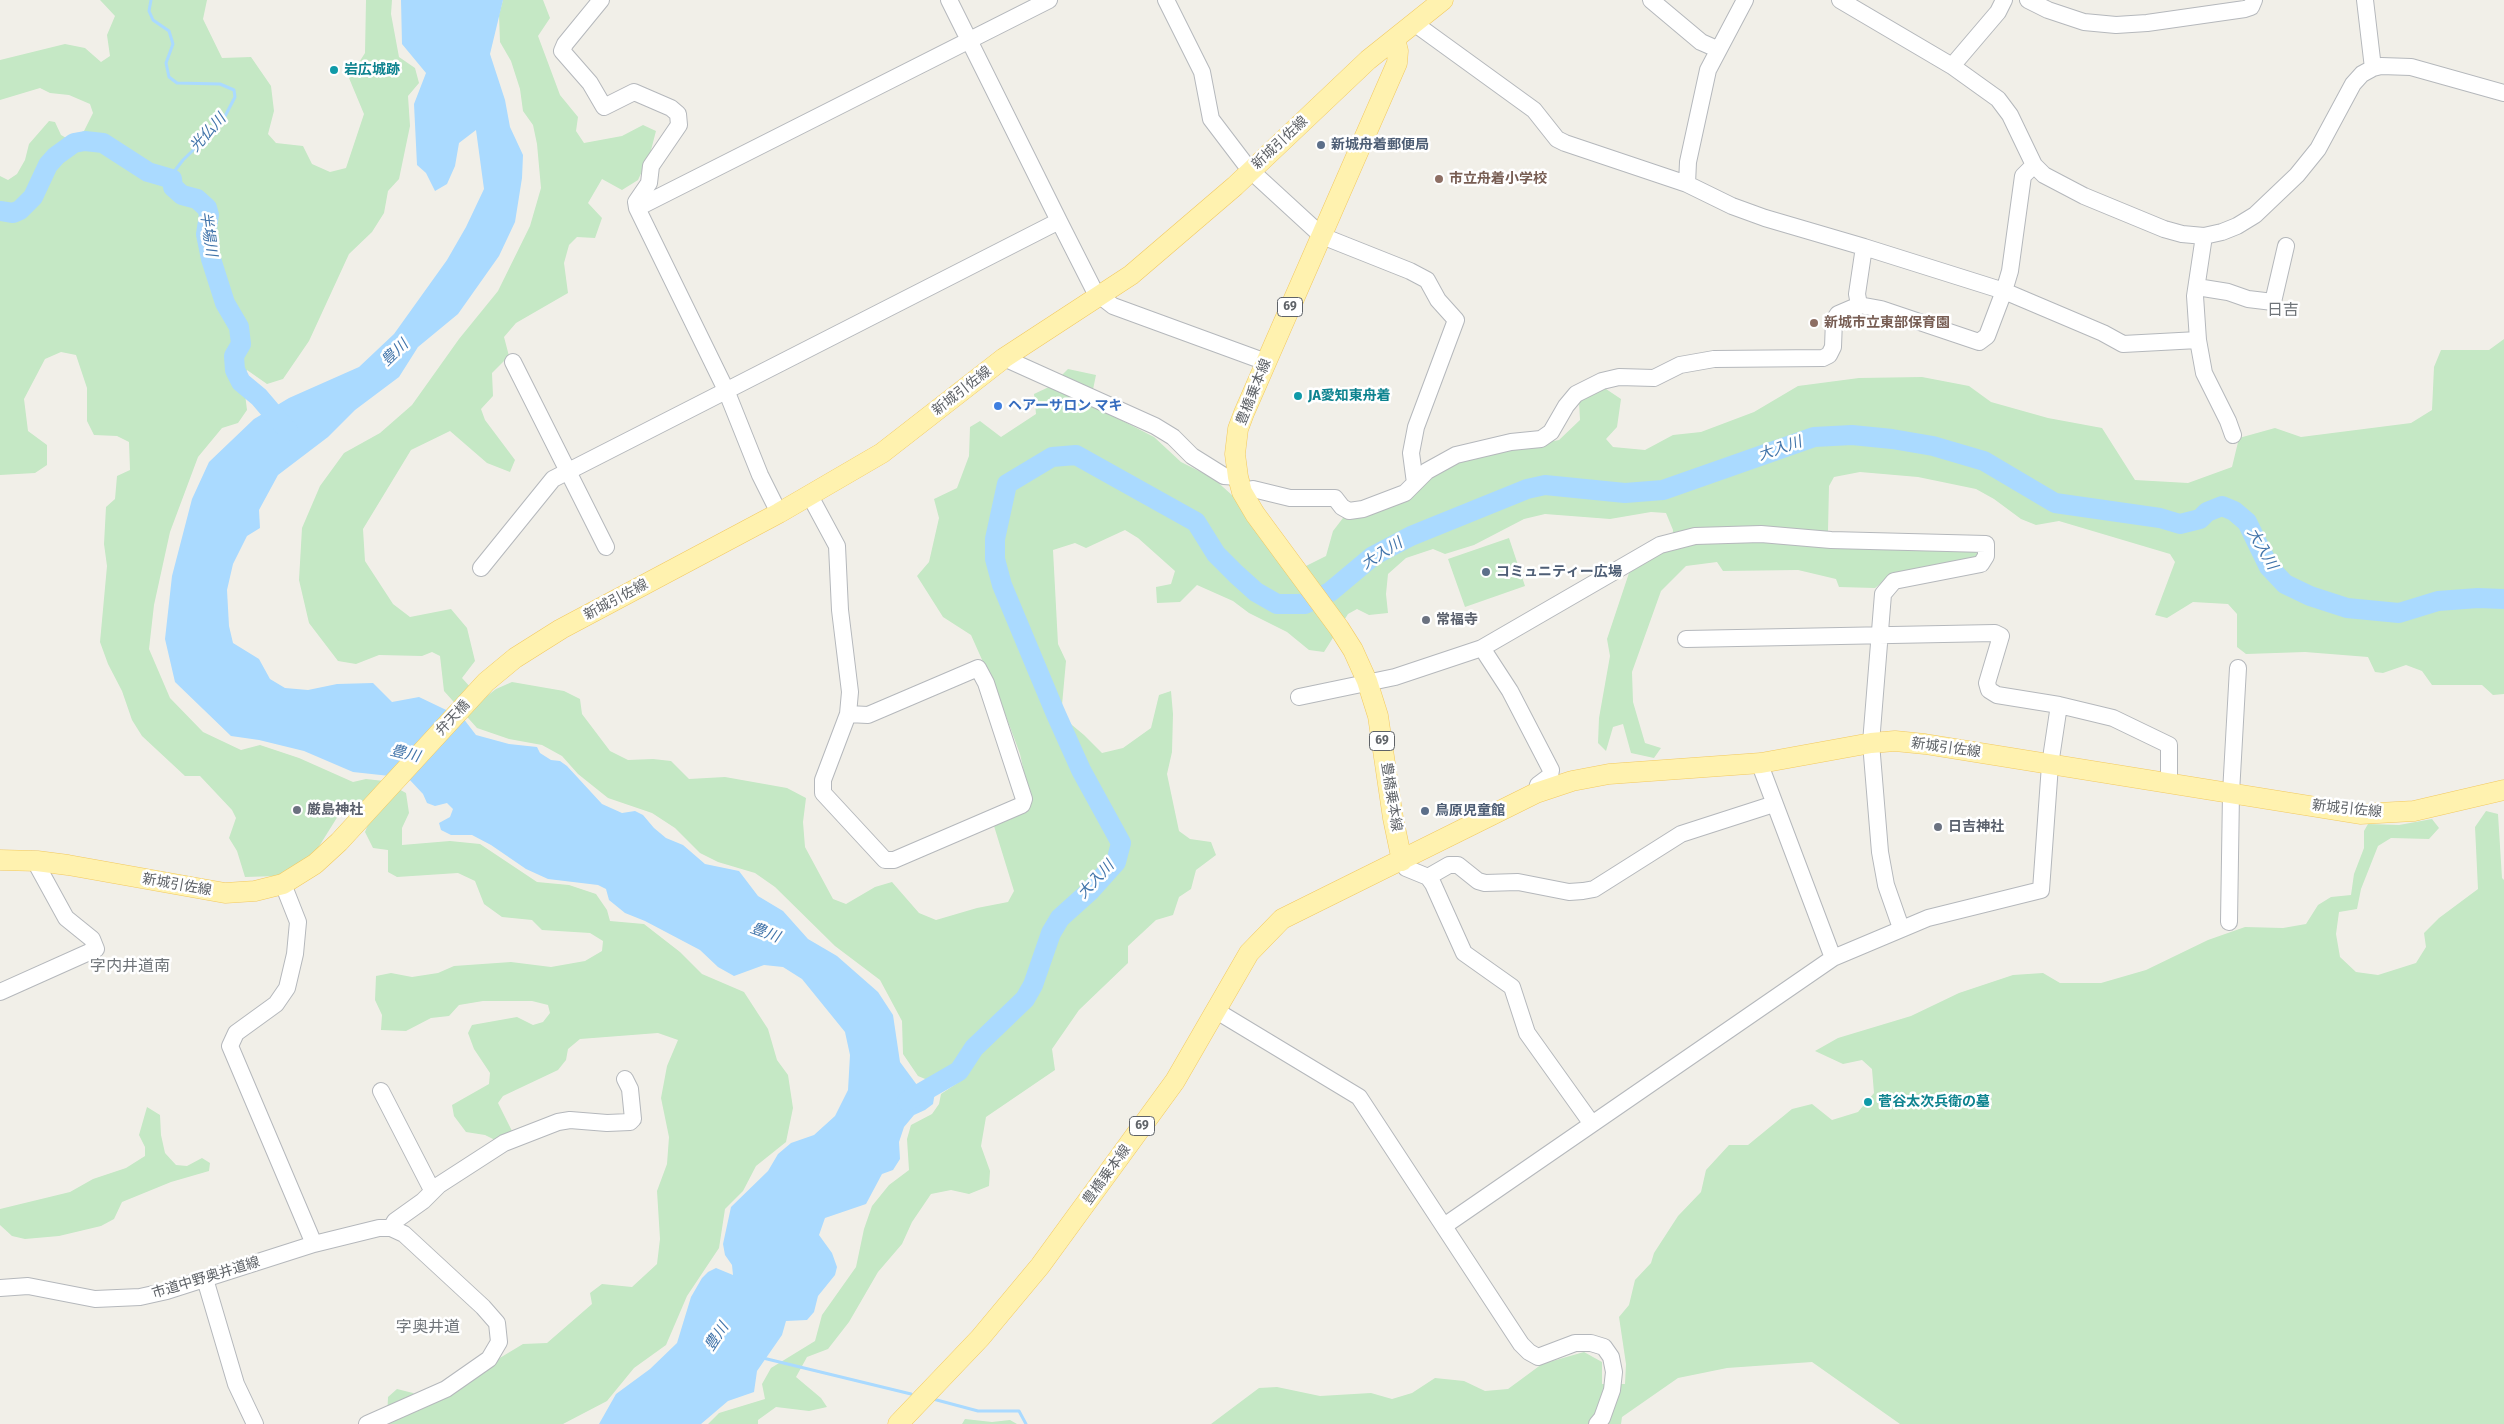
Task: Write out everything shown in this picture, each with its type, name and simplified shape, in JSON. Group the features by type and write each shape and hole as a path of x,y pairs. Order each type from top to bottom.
{"main road":[{"path":"1395,39 1444,0"},
{"name":"新城引佐線","path":"486,682 515,658 561,629 779,513 882,453 1004,358 1131,275 1251,170 1368,60 1395,39"},
{"name":"豊橋乗本線","path":"898,1424 980,1338 1040,1266 1175,1081 1249,953 1282,919 1402,860 1393,818 1378,716 1367,681 1353,650 1339,628 1255,514 1240,485 1235,454 1238,429 1397,63 1398,51 1395,39"},
{"name":"弁天橋","path":"339,842 486,682"},
{"name":"新城引佐線","path":"1402,860 1536,793 1572,781 1609,774 1761,763 1871,743 1925,744 2360,814 2414,811 2504,790"},
{"name":"新城引佐線","path":"0,860 37,861 225,893 255,891 283,884 316,864 339,842"}],"street":[{"path":"601,0 565,44 562,52 590,83 604,107 634,92 671,108 678,114 679,125 651,166 648,183 636,202 637,208 726,390 760,475 779,513"},
{"path":"949,0 1059,221 1099,296 1113,306 1266,362"},
{"path":"637,208 1049,0"},
{"path":"1166,0 1202,72 1211,119 1251,170 1322,236 1410,270 1427,280 1438,300 1456,320 1416,427 1411,453 1415,483"},
{"path":"1651,0 1701,42 1717,50"},
{"path":"1687,184 1688,162 1708,70 1745,0"},
{"path":"1840,0 1952,66 1998,99 2010,115 2034,165 2057,183 2164,229 2182,234 2204,236 2237,226 2255,216 2297,175 2318,149 2353,84 2362,74 2373,68 2381,66 2411,67 2504,93"},
{"path":"1952,66 1998,12 2004,0"},
{"path":"2028,0 2048,10 2084,22 2116,25 2147,23 2245,9 2251,7 2254,0"},
{"path":"2365,0 2373,68"},
{"path":"1414,23 1534,110 1557,139 1687,184 1732,206 2004,291 2103,333 2123,344 2198,340"},
{"path":"1004,358 1155,426 1173,437 1192,456 1240,485 1290,498 1335,498 1342,507 1349,511 1363,509 1405,493 1426,470 1456,455 1495,445 1541,439 1551,432 1566,406 1576,394 1602,381 1619,377 1654,378 1680,365 1714,359 1823,358 1829,355 1833,347 1834,320 1838,314 1859,304 1881,309 1979,342 1987,336 2004,291 2010,271 2023,176 2034,165"},
{"path":"481,568 553,479 1059,221"},
{"path":"2204,236 2195,296 2198,340 2204,372 2233,435"},
{"path":"2196,287 2228,292 2248,299 2273,302 2286,246"},
{"path":"1859,304 1857,294 1864,248"},
{"path":"513,362 606,547"},
{"path":"810,496 831,533 839,557 840,610 850,692 848,714 823,780 823,793 885,860 894,860 1022,805 1024,799 986,683 978,668 868,715 848,714"},
{"path":"1299,697 1367,681 1395,677 1482,648 1660,545 1695,536 1761,534 1831,540 1986,544 1986,556 1982,564 1894,581 1883,594 1871,743 1880,852 1886,885 1901,928"},
{"path":"1686,639 1995,633 2001,636 1987,683 1989,690 1997,695 2059,705 2113,718 2169,745 2168,784"},
{"path":"1482,648 1510,691 1551,770 1550,776 1538,785 1536,793"},
{"path":"2229,922 2231,793 2238,668"},
{"path":"1444,1226 1833,958 1928,918 2041,890 2050,765 2059,705"},
{"path":"1761,763 1774,804 1833,958"},
{"path":"1428,877 1450,865 1458,864 1478,881 1485,883 1518,882 1569,892 1588,890 1633,866 1681,834 1774,804"},
{"path":"1402,860 1406,868 1428,877 1464,953 1512,987 1526,1033 1592,1124"},
{"path":"0,992 96,949 92,938 66,918 38,867 37,861"},
{"path":"283,884 298,922 295,954 287,988 276,1004 236,1033 230,1046 314,1244"},
{"path":"1215,1010 1359,1097 1520,1344 1529,1352 1538,1357 1575,1343 1592,1343 1604,1347 1611,1357 1614,1372 1612,1390 1602,1418 1597,1424"},
{"path":"385,1228 424,1201 432,1190 504,1143 558,1122 580,1120 607,1123 630,1122 633,1115 630,1089 625,1079"},
{"path":"381,1091 432,1190"},
{"path":"367,1424 446,1389 489,1359 499,1342 497,1323 483,1307 404,1234 385,1228"},
{"name":"市道中野奥井道線","path":"0,1288 28,1286 73,1296 119,1299 167,1291 314,1244 385,1228"},
{"path":"205,1279 236,1384 255,1424"}],"green space":[{"path":"100,0 207,0 203,19 222,58 251,57 271,86 274,111 268,134 276,143 303,146 312,164 330,172 346,168 364,114 349,78 365,53 366,0 392,0 391,14 399,57 415,68 419,83 408,96 410,126 399,179 388,191 384,213 372,232 349,254 309,341 283,379 267,384 247,370 243,378 247,410 238,423 222,428 198,457 170,532 154,605 149,649 170,698 203,732 241,750 260,745 299,758 353,782 366,779 384,781 406,793 409,813 402,828 402,845 450,841 480,844 537,882 569,885 596,894 607,910 610,921 644,924 680,952 702,974 744,992 768,1029 777,1060 788,1075 793,1108 786,1142 756,1166 743,1191 725,1209 719,1248 687,1296 666,1345 634,1368 607,1401 563,1424 381,1424 387,1419 388,1397 397,1389 413,1393 425,1403 523,1344 547,1343 592,1304 590,1293 602,1284 632,1287 657,1264 660,1239 657,1191 667,1164 669,1137 661,1098 667,1066 678,1040 658,1033 580,1039 568,1049 566,1060 558,1070 503,1096 498,1103 512,1131 495,1140 485,1135 466,1132 454,1116 452,1105 489,1084 490,1073 474,1049 468,1033 472,1025 517,1017 533,1025 543,1022 550,1013 548,1005 532,1001 483,1001 459,1005 449,1016 431,1018 406,1031 381,1030 382,1015 375,1000 376,976 391,973 412,977 438,973 454,966 511,962 551,967 585,961 602,951 603,941 590,933 542,930 532,920 502,917 484,904 475,881 458,873 397,877 388,872 388,850 373,848 365,832 369,822 354,814 338,816 313,856 277,876 245,877 237,851 229,838 236,818 232,810 200,776 185,776 142,736 132,720 122,691 108,664 100,642 107,566 104,544 106,507 115,499 117,476 130,470 129,442 117,436 94,435 87,421 87,388 76,355 61,352 45,359 24,399 28,431 47,445 47,465 35,473 0,475 0,176 8,180 17,174 25,160 29,144 49,121 55,122 61,135 68,139 84,131 93,113 90,104 69,95 50,93 40,88 0,100 0,60 65,44 85,48 101,62 110,56 107,35 115,16"},
{"path":"503,0 543,0 550,18 538,36 560,95 578,117 576,131 584,143 622,136 643,125 656,131 650,154 638,180 622,190 602,179 588,203 602,218 595,238 577,237 569,245 564,263 568,293 516,323 504,337 509,356 492,373 493,396 481,409 485,420 515,460 510,472 487,463 450,431 411,450 363,529 365,561 393,604 410,617 451,609 467,628 475,661 462,678 482,700 496,689 512,682 564,691 580,699 582,714 610,751 628,760 653,759 671,761 689,779 725,777 787,788 806,798 803,822 805,847 833,899 846,904 875,887 892,882 919,913 936,920 977,908 1008,902 1014,891 994,826 1030,798 1020,754 1000,700 971,635 943,617 917,576 929,562 939,518 934,499 957,488 969,456 970,427 980,421 1001,437 1036,414 1034,394 1051,386 1068,369 1096,375 1090,404 1154,437 1181,462 1213,478 1233,496 1288,575 1326,556 1333,531 1343,518 1363,515 1452,461 1559,440 1580,420 1579,401 1603,387 1621,399 1617,427 1606,439 1613,447 1645,450 1673,435 1701,432 1754,412 1798,386 1859,378 1922,377 1969,386 1991,402 2048,418 2102,428 2135,480 2188,483 2232,467 2239,438 2275,428 2301,437 2411,423 2432,410 2434,367 2441,350 2489,350 2504,339 2504,694 2493,695 2482,685 2432,685 2422,671 2406,665 2383,673 2375,672 2368,657 2305,652 2246,654 2237,647 2237,614 2228,604 2193,602 2167,618 2155,615 2175,562 2170,554 2059,521 2036,525 2021,519 1994,499 1976,489 1918,477 1860,472 1834,477 1829,486 1828,531 1838,547 1979,551 1978,559 1884,581 1875,588 1839,587 1836,579 1798,570 1723,571 1717,562 1686,566 1661,591 1632,672 1633,702 1645,743 1661,748 1654,758 1631,753 1623,724 1613,727 1606,751 1598,743 1599,718 1610,656 1607,639 1629,573 1672,545 1673,530 1666,513 1651,512 1610,519 1545,514 1524,519 1474,545 1445,554 1433,549 1406,558 1388,574 1386,594 1388,613 1369,615 1357,609 1348,614 1324,652 1309,650 1287,632 1249,613 1233,601 1197,585 1180,602 1157,603 1156,587 1171,584 1175,571 1138,538 1125,530 1086,548 1075,543 1053,550 1058,644 1066,661 1062,705 1066,720 1102,753 1123,748 1151,728 1159,695 1171,691 1173,714 1172,752 1167,774 1179,831 1190,839 1211,842 1216,855 1196,870 1191,889 1179,897 1173,915 1156,920 1128,946 1128,963 1079,1010 1052,1049 1055,1070 986,1117 981,1146 990,1171 989,1186 969,1194 951,1190 931,1194 912,1222 902,1244 878,1272 849,1322 828,1349 807,1357 796,1377 821,1398 827,1407 809,1411 776,1407 758,1420 758,1424 708,1424 719,1413 765,1399 762,1384 771,1368 815,1341 822,1315 856,1267 864,1229 872,1206 889,1185 909,1170 907,1139 911,1125 932,1114 939,1104 941,1094 959,1082 946,1071 930,1081 918,1076 903,1054 902,1021 880,980 835,946 775,887 755,873 718,862 700,853 675,828 652,813 608,798 578,774 562,756 542,745 509,739 477,728 444,691 440,656 432,652 422,656 379,655 356,664 338,661 309,623 299,580 302,528 320,486 344,453 380,433 412,405 459,339 498,291 530,226 541,188 537,144 533,125 523,111 520,89 511,61 500,42 499,15"},
{"name":"コミュニティー広場","path":"1509,538 1525,586 1465,607 1448,559"},
{"path":"2486,811 2498,814 2502,878 2504,880 2504,1424 1900,1424 1812,1362 1727,1368 1678,1378 1622,1417 1621,1424 1211,1424 1259,1388 1277,1387 1320,1396 1371,1393 1392,1399 1412,1393 1435,1378 1464,1381 1485,1391 1508,1389 1542,1364 1584,1352 1602,1362 1602,1384 1625,1384 1626,1364 1619,1317 1629,1305 1635,1280 1651,1263 1654,1253 1678,1216 1701,1192 1706,1170 1729,1145 1748,1145 1792,1109 1812,1104 1832,1120 1858,1112 1874,1093 1872,1069 1862,1060 1843,1064 1815,1051 1838,1038 1911,1016 1959,993 2013,975 2043,973 2060,983 2101,983 2146,970 2208,940 2245,927 2283,928 2306,924 2318,905 2331,897 2351,895 2354,874 2364,848 2364,831 2368,824 2399,825 2432,819 2439,828 2429,839 2391,838 2378,846 2361,889 2357,909 2339,912 2336,934 2340,957 2356,972 2378,975 2416,963 2426,947 2424,933 2439,918 2478,889 2475,827"},
{"path":"147,1107 160,1115 161,1135 165,1153 176,1165 187,1166 202,1158 210,1163 209,1171 171,1182 122,1202 114,1219 101,1226 59,1236 25,1239 12,1236 0,1225 0,1209 70,1192 93,1179 126,1168 145,1156 145,1147 139,1135"},
{"path":"965,1419 992,1422 1010,1420 1017,1424 962,1424"}],"water":[{"name":"豊川","path":"401,0 503,0 490,54 505,100 510,127 523,155 522,178 515,222 499,256 458,314 418,347 399,377 355,410 328,437 278,475 259,510 260,528 247,536 233,564 227,590 229,626 233,643 259,659 270,679 285,688 308,690 337,684 373,683 392,702 419,697 463,718 476,735 509,744 537,747 540,753 551,760 560,761 567,766 602,804 622,813 635,811 643,815 666,838 683,845 705,864 739,871 758,896 783,911 808,939 837,956 878,992 893,1015 900,1062 917,1085 928,1085 935,1092 933,1104 914,1115 904,1127 899,1142 900,1159 893,1170 882,1174 866,1204 825,1218 819,1235 832,1253 837,1267 835,1275 818,1296 814,1312 807,1320 786,1321 782,1335 757,1371 754,1392 728,1401 701,1424 599,1424 616,1394 650,1369 677,1343 691,1297 702,1278 716,1268 733,1275 732,1265 725,1255 723,1244 731,1207 768,1171 778,1154 791,1143 814,1135 835,1116 848,1090 850,1055 845,1032 802,979 783,967 764,965 734,976 718,967 700,950 645,921 625,913 609,900 606,889 598,885 548,879 526,869 491,845 472,835 451,835 441,830 439,823 450,817 453,809 447,803 435,806 427,803 423,794 408,778 353,772 304,751 259,740 231,736 175,682 165,639 172,576 192,499 209,462 254,419 289,398 359,367 394,334 447,260 466,227 484,189 476,130 459,143 455,166 447,184 435,191 426,173 417,165 414,104 426,73 402,44"}],"waterway":[{"name":"光仏川","path":"151,0 149,11 153,20 169,31 173,44 166,63 169,77 177,83 220,84 234,90 235,97 222,122 183,160 173,173 172,179"},
{"name":"半場川","path":"0,211 13,213 20,210 33,197 48,165 56,156 74,143 85,141 103,143 148,172 172,179 173,187 182,195 197,199 207,208 209,215 206,234 211,259 225,303 239,327 241,344 234,356 235,370 241,382 259,397 288,431"},
{"name":"大入川","path":"907,1101 959,1071 974,1048 1025,999 1033,985 1051,933 1060,918 1090,891 1116,862 1121,843 1081,770 1055,712 1002,585 995,559 995,539 1007,484 1052,457 1076,455 1196,522 1216,554 1256,592 1277,604 1305,604 1330,592 1373,556 1411,536 1527,489 1545,485 1625,493 1663,490 1814,437 1852,435 1933,446 1984,461 2055,503 2160,518 2180,524 2200,519 2207,512 2222,506 2234,511 2247,522 2269,567 2285,584 2310,596 2347,608 2399,613 2438,601 2478,598 2504,599"},
{"path":"763,1358 911,1394"},
{"path":"933,1399 978,1411 1019,1411 1026,1424"}],"place":[{"name":"岩広城跡","path":"334,70"},
{"name":"新城舟着郵便局","path":"1321,145"},
{"name":"市立舟着小学校","path":"1439,179"},
{"name":"新城市立東部保育園","path":"1814,323"},
{"name":"JA愛知東舟着","path":"1298,396"},
{"name":"ヘアーサロン マキ","path":"998,406"},
{"name":"コミュニティー広場","path":"1486,572"},
{"name":"常福寺","path":"1426,620"},
{"name":"厳島神社","path":"297,810"},
{"name":"鳥原児童館","path":"1425,811"},
{"name":"日吉神社","path":"1938,827"},
{"name":"菅谷太次兵衛の墓","path":"1868,1102"}],"district":[{"name":"日吉","path":"2283,311"},
{"name":"字内井道南","path":"130,967"},
{"name":"字奥井道","path":"428,1328"}]}
